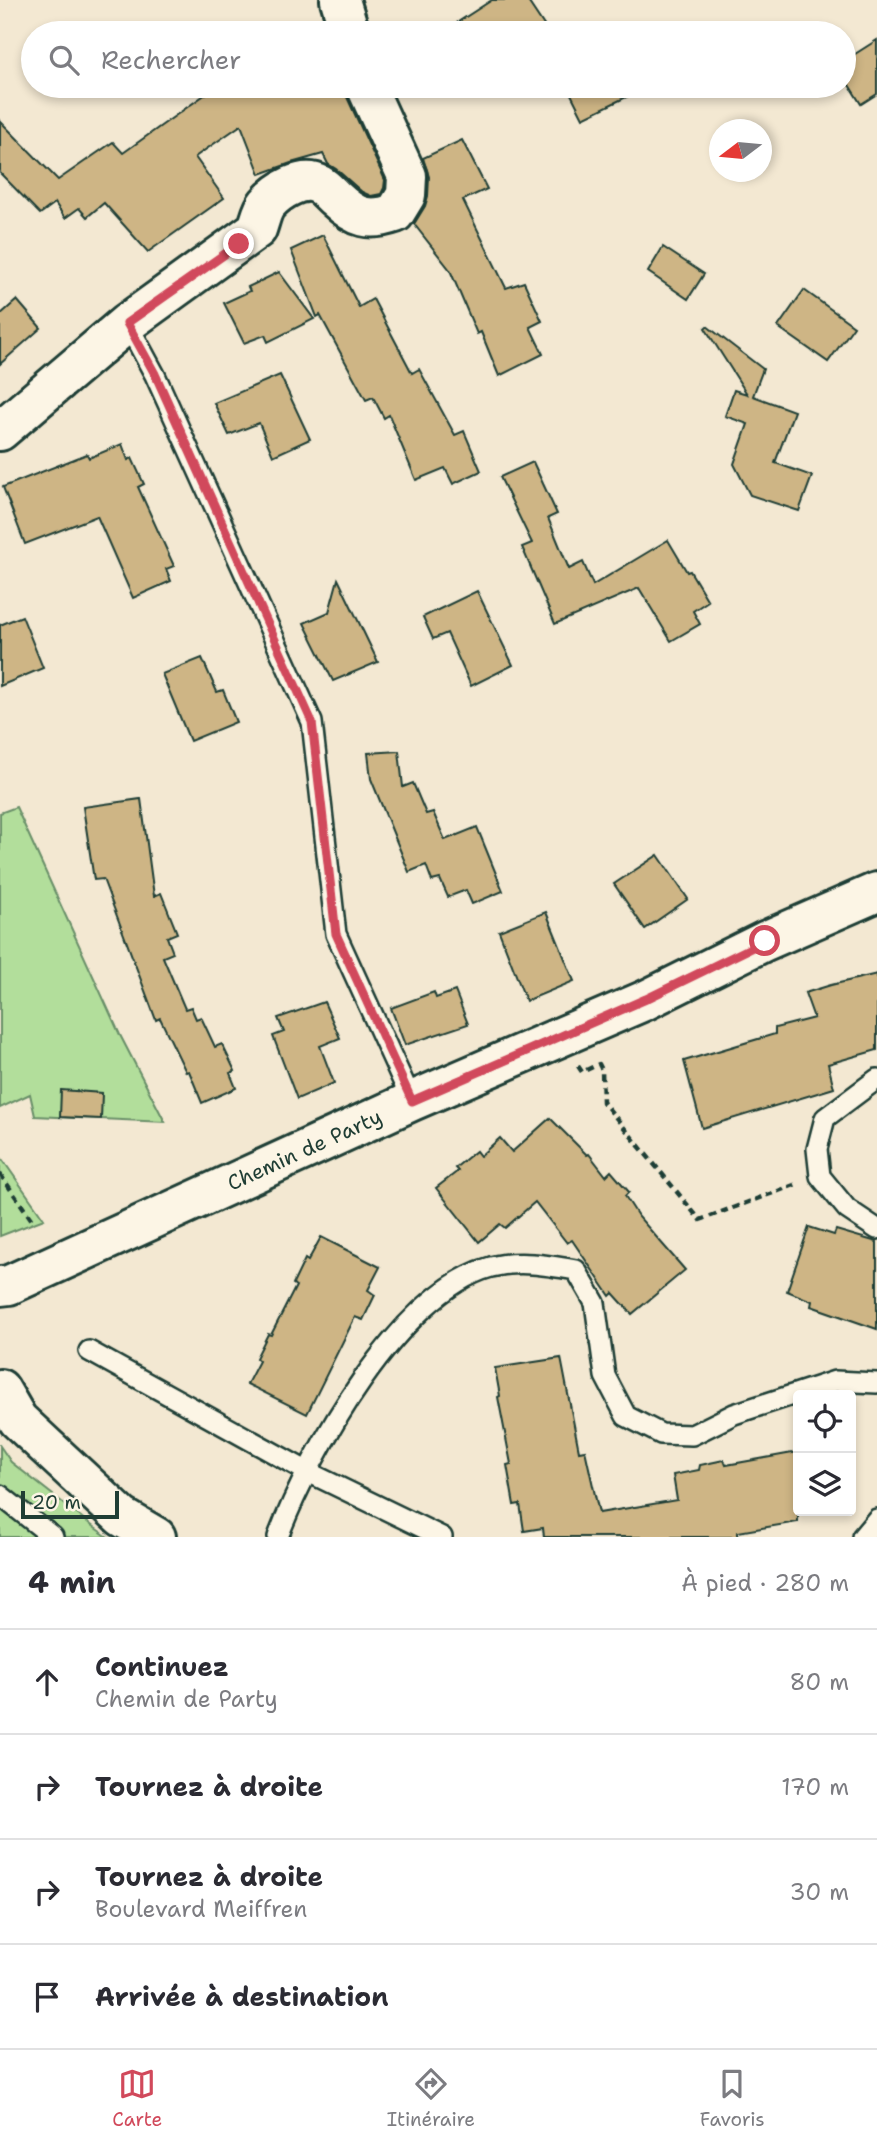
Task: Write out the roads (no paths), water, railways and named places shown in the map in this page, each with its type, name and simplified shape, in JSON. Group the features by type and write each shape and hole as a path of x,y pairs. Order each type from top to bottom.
{"street":[{"path":"340,0 346,21"},
{"path":"0,431 127,323 257,229 265,206 279,193 302,182 318,183 347,209 363,217 377,219 395,214 406,195 407,176 371,98"},
{"name":"Chemin de Party","path":"0,1286 9,1285 412,1101 646,999 765,941 877,892"},
{"path":"6,1414 122,1517 156,1537"}],"lane":[{"path":"127,323 155,374 312,722 336,934 412,1101"},
{"path":"877,1079 825,1118 817,1149 820,1176 847,1209 877,1229"},
{"path":"278,1537 288,1510 358,1383 404,1328 454,1283 491,1267 536,1262 576,1270 595,1303 605,1376 610,1386 626,1416 661,1434 692,1435 734,1414 835,1381 877,1383"},
{"path":"89,1352 308,1472 442,1537"},
{"path":"0,1495 53,1537"},
{"path":"862,1537 877,1519"}]}
